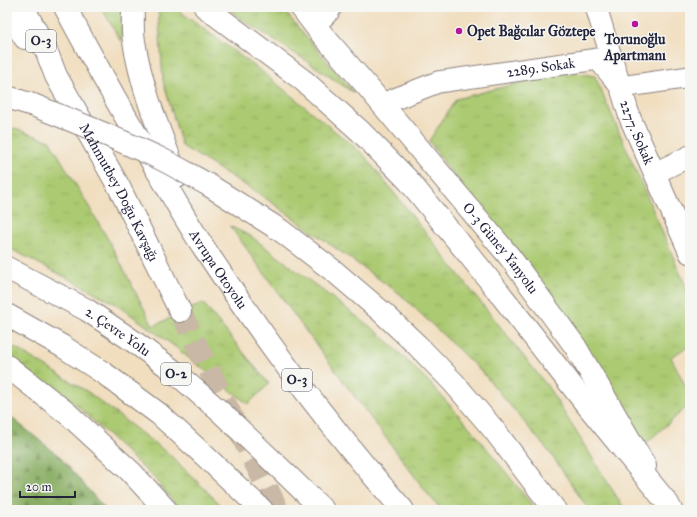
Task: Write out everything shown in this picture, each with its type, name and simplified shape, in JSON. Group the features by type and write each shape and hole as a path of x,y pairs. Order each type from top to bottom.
{"main road":[{"name":"O-3","path":"23,7 46,50 56,76"},
{"name":"Avrupa Otoyolu","path":"65,7 94,63 203,247 261,331 319,408 403,510"},
{"path":"132,7 134,40 139,70 148,100 203,247"},
{"path":"205,7 304,81 360,131 408,180 483,272 669,507"},
{"name":"O-3 Güney Yanyolu","path":"301,7 320,32 509,256 575,346 669,507"},
{"path":"7,10 25,39 56,76"},
{"name":"Mahmutbey Doğu Kavşağı","path":"56,76 119,187 180,311"},
{"path":"7,97 116,138 162,160 207,184 280,230 335,272 418,345 453,382 494,430 555,510"},
{"name":"2. Çevre Yolu","path":"7,268 87,310 133,341 170,369 223,414 323,510"},
{"path":"7,315 62,346 105,374 159,414 262,510"},
{"path":"7,366 68,414 131,472 166,510"},
{"path":"131,472 156,510"}],"street":[{"path":"315,26 331,7"},
{"name":"2277. Sokak","path":"596,7 630,118 690,253"},
{"name":"2289. Sokak","path":"382,104 438,82 598,59 621,87"},
{"path":"621,87 690,77"},
{"path":"655,173 690,156"}],"green space":[{"path":"101,7 122,7 121,42"},
{"path":"158,7 174,7 261,71 363,154 548,387 625,510 589,510 550,453 483,373 400,294 261,195 182,146 163,81"},
{"path":"225,7 281,7 354,93 240,18"},
{"path":"566,71 595,76 690,296 690,345 671,357 690,395 690,404 644,445 429,141 456,99"},
{"path":"7,126 50,141 108,239 153,326 203,303 269,384 248,404 174,346 116,304 7,247"},
{"path":"230,226 252,237 380,334 429,382 472,430 536,510 442,510 430,497 308,334"},
{"path":"7,343 88,392 170,455 226,510 180,510 155,479 72,401 7,357"},
{"path":"7,414 59,456 106,510 7,510"}],"tunnel":[{"path":"180,311 278,510"}],"place":[{"name":"Torunoğlu Apartmanı","path":"635,24"},
{"name":"Opet Bağcılar Göztepe","path":"459,31"}]}
